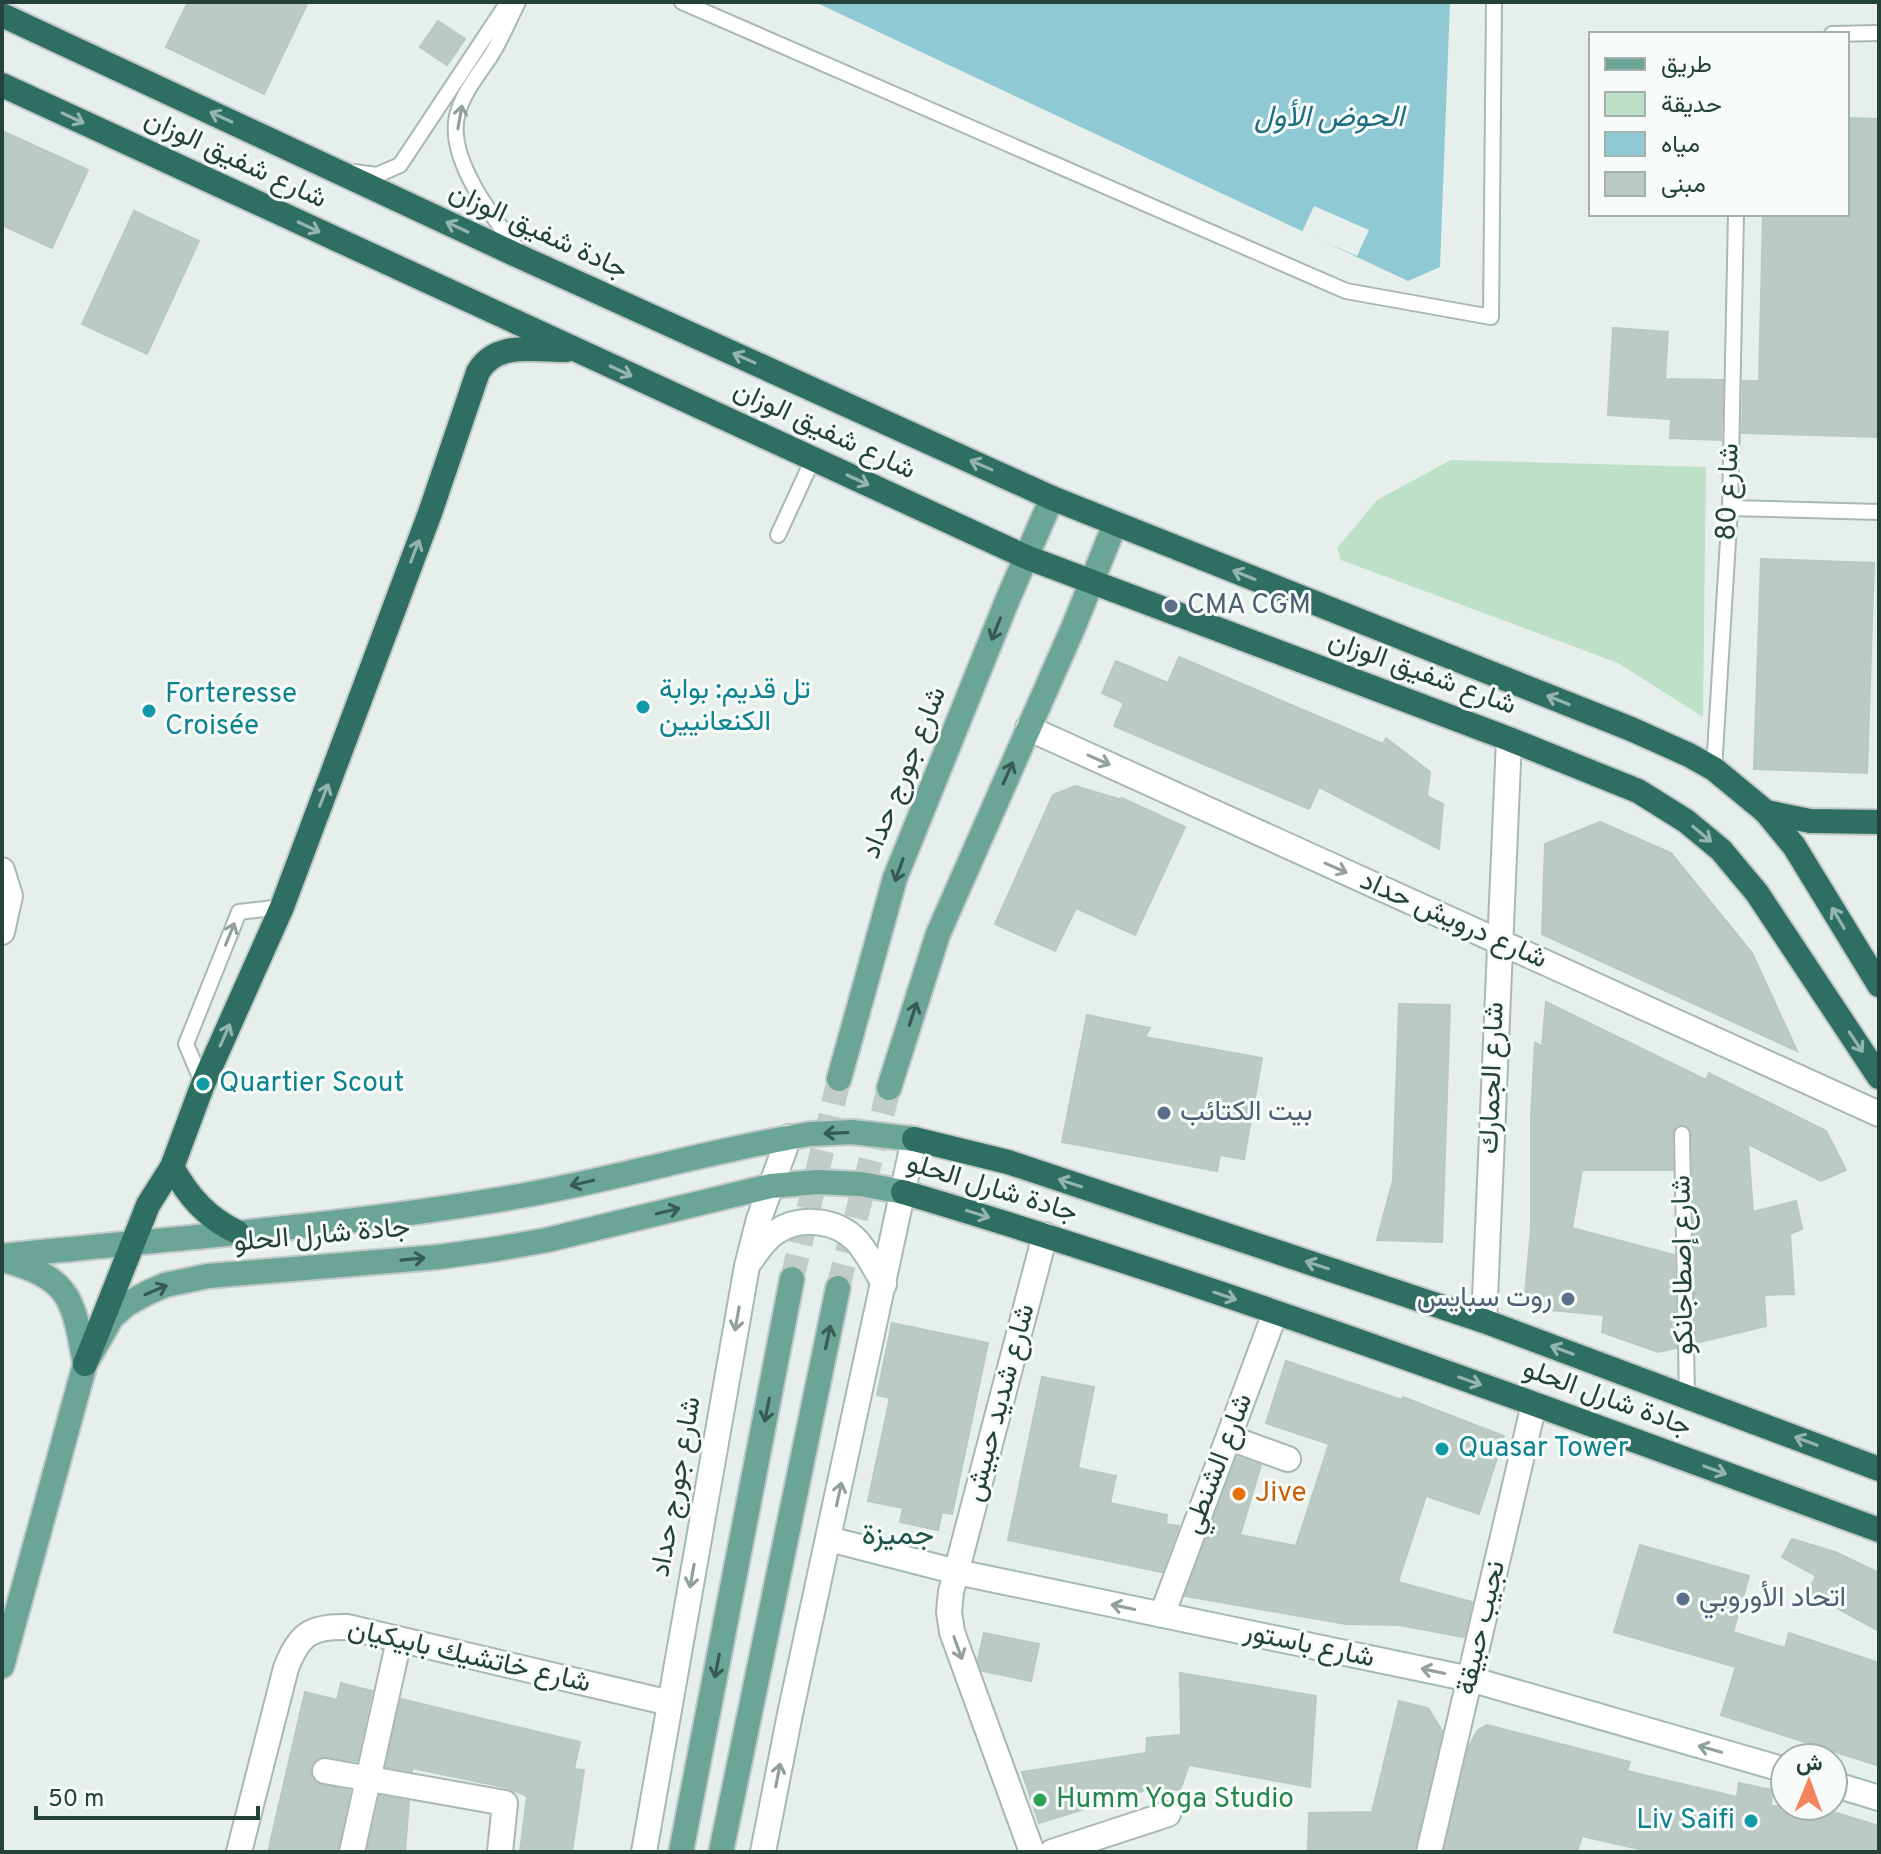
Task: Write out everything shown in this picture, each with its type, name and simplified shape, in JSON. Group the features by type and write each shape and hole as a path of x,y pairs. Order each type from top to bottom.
{"highway":[{"name":"جادة شفيق الوزان","path":"2,15 525,259 1052,498"},
{"name":"شارع شفيق الوزان","path":"2,85 1026,557 1509,739 1638,791 1686,821 1721,850 1757,893 1879,1077"},
{"path":"85,1364 148,1205 172,1167 203,1084 282,907 430,513 478,372 486,358 503,351 577,350"},
{"name":"شارع شفيق الوزان","path":"1052,498 1631,729 1714,769"},
{"path":"1714,769 1766,812 1794,846 1879,985"},
{"path":"1766,812 1810,821 1879,822"},
{"name":"جادة شارل الحلو","path":"914,1139 1008,1162 1484,1321 1879,1469"},
{"path":"172,1167 195,1202 219,1224 237,1232"},
{"name":"جادة شارل الحلو","path":"903,1192 1045,1235 1275,1313 1879,1530"}],"main road":[{"name":"شارع جورج حداد","path":"839,1079 895,878 1052,498"},
{"path":"889,1088 938,934 1115,524"},
{"name":"جادة شارل الحلو","path":"2,1258 324,1224 524,1195 789,1137 852,1132 914,1139"},
{"name":"جادة شارل الحلو","path":"85,1364 112,1317 127,1304 165,1285 184,1280 496,1249 547,1240 771,1186 817,1182 861,1184 903,1192"},
{"path":"2,1258 37,1270 62,1288 77,1319 85,1364 2,1663"},
{"path":"681,1852 792,1279"},
{"path":"721,1852 838,1288"}],"street":[{"name":"شارع درويش حداد","path":"1028,728 1879,1114"},
{"name":"شارع الجمارك","path":"1484,1321 1509,739"},
{"path":"2,870 10,896 2,932"},
{"name":"شارع جورج حداد","path":"644,1852 747,1266 759,1219 789,1137"},
{"path":"763,1852 914,1139"},
{"path":"747,1266 773,1233 790,1224 808,1221 828,1224 844,1231 856,1241 884,1284"},
{"name":"شارع شديد حبيش","path":"1032,1852 952,1632 949,1612 951,1592 1045,1235"},
{"name":"شارع الشنطي","path":"1162,1615 1275,1313"},
{"name":"نجيب حبيقة","path":"1429,1852 1534,1404"},
{"path":"1229,1440 1288,1459"},
{"name":"شارع باستور","path":"829,1539 957,1572 1470,1679 1769,1765"},
{"name":"شارع خاتشيك بابيكيان","path":"239,1852 286,1668 294,1647 304,1636 323,1627 347,1627 670,1703"},
{"path":"352,1852 399,1640"},
{"path":"325,1771 505,1803 500,1852"},
{"path":"1849,1789 1879,1798"},
{"path":"1052,1852 1168,1814"}],"lane":[{"path":"334,170 377,175 400,165 508,2"},
{"path":"518,2 491,55 470,84 456,117 459,155 483,203 525,259"},
{"path":"682,2 1346,291 1491,317 1494,2"},
{"path":"1849,34 1879,33"},
{"name":"شارع 80","path":"1714,769 1730,508 1736,216"},
{"path":"778,535 813,459"},
{"path":"1730,508 1879,512"},
{"path":"203,1084 186,1044 239,912 282,907"},
{"name":"شارع إصطاجانكو","path":"1682,1134 1687,1397"}],"green space":[{"path":"1451,460 1706,467 1703,717 1618,663 1341,560 1337,548 1377,500"}],"water":[{"name":"الحوض الأول","path":"815,2 1450,2 1440,267 1408,281"}],"pier":[{"path":"1314,206 1369,230 1357,256 1302,232"}],"building":[{"path":"188,2 308,2 264,94 166,47"},
{"path":"438,21 465,39 447,65 420,47"},
{"path":"1849,118 1879,119 1879,437 1742,433 1743,381 1759,381 1763,216 1849,216"},
{"path":"2,131 88,170 52,248 2,225"},
{"path":"134,211 199,241 147,354 82,324"},
{"path":"1613,328 1668,332 1665,379 1723,380 1721,440 1670,438 1671,419 1608,415"},
{"path":"1761,559 1874,563 1867,773 1754,769"},
{"path":"1179,657 1383,744 1386,738 1430,772 1427,796 1443,804 1439,849 1319,787 1309,809 1114,726 1124,703 1102,693 1116,661 1168,683"},
{"path":"1075,786 1122,798 1185,827 1135,935 1076,908 1055,951 995,924 1053,795"},
{"path":"1600,822 1671,853 1752,953 1797,1051 1542,934 1545,844"},
{"path":"1546,1002 1706,1080 1709,1073 1826,1131 1846,1170 1821,1181 1748,1144 1753,1212 1796,1201 1802,1229 1790,1234 1794,1294 1764,1295 1766,1326 1696,1343 1692,1134 1690,1128 1683,1124 1676,1126 1672,1133 1673,1170 1582,1170 1572,1228 1674,1255 1676,1348 1658,1352 1602,1332 1604,1315 1539,1309 1525,1294 1531,1228 1531,1116 1535,1043 1542,1046"},
{"path":"1399,1004 1450,1005 1442,1242 1377,1240 1393,1180"},
{"path":"1087,1015 1150,1028 1145,1037 1262,1058 1244,1159 1220,1155 1217,1171 1062,1142"},
{"path":"892,1323 988,1343 952,1514 942,1512 938,1530 900,1522 903,1508 868,1501 890,1398 877,1395"},
{"path":"1286,1361 1402,1400 1403,1397 1504,1436 1479,1514 1426,1496 1398,1582 1472,1602 1464,1637 1399,1625 1346,1624 1185,1596 1237,1457 1261,1465 1240,1535 1296,1546 1329,1444 1266,1423"},
{"path":"1042,1377 1094,1387 1078,1468 1116,1476 1110,1503 1167,1515 1166,1524 1179,1526 1162,1572 1008,1540"},
{"path":"1792,1539 1835,1552 1879,1573 1879,1631 1808,1592 1816,1576 1782,1557"},
{"path":"1640,1545 1749,1576 1733,1632 1785,1648 1789,1633 1879,1663 1879,1766 1849,1756 1849,1742 1805,1742 1721,1715 1736,1667 1614,1632"},
{"path":"984,1633 1039,1644 1031,1681 982,1671 978,1660"},
{"path":"1180,1673 1316,1696 1310,1787 1189,1765 1180,1790 1149,1789 1039,1823 1022,1772 1146,1753 1147,1738 1181,1735"},
{"path":"341,1683 372,1691 357,1761 321,1757 310,1768 316,1783 350,1791 337,1852 268,1852 305,1692 337,1700"},
{"path":"401,1699 580,1742 574,1769 584,1770 572,1852 520,1852 527,1796 508,1788 412,1768 412,1771 386,1767"},
{"path":"1399,1701 1428,1708 1442,1731 1414,1852 1308,1852 1309,1813 1372,1812"},
{"path":"1487,1725 1630,1762 1627,1771 1737,1797 1739,1783 1769,1789 1769,1822 1849,1822 1849,1817 1879,1826 1879,1852 1652,1852 1582,1836 1577,1852 1444,1852 1469,1746 1478,1730"},
{"path":"380,1796 409,1801 405,1852 367,1852"}],"tunnel":[{"path":"792,1279 839,1079"},
{"path":"838,1288 889,1088"}],"place":[{"name":"CMA CGM","path":"1171,606"},
{"name":"تل قديم: بوابة الكنعانيين","path":"643,707"},
{"name":"Forteresse Croisée","path":"149,711"},
{"name":"Quartier Scout","path":"203,1084"},
{"name":"بيت الكتائب","path":"1164,1113"},
{"name":"روت سبايس","path":"1568,1299"},
{"name":"Quasar Tower","path":"1442,1449"},
{"name":"Jive","path":"1239,1494"},
{"name":"اتحاد الأوروبي","path":"1683,1599"},
{"name":"Humm Yoga Studio","path":"1040,1800"},
{"name":"Liv Saifi","path":"1751,1821"}],"district":[{"name":"جميزة","path":"898,1536"}]}
